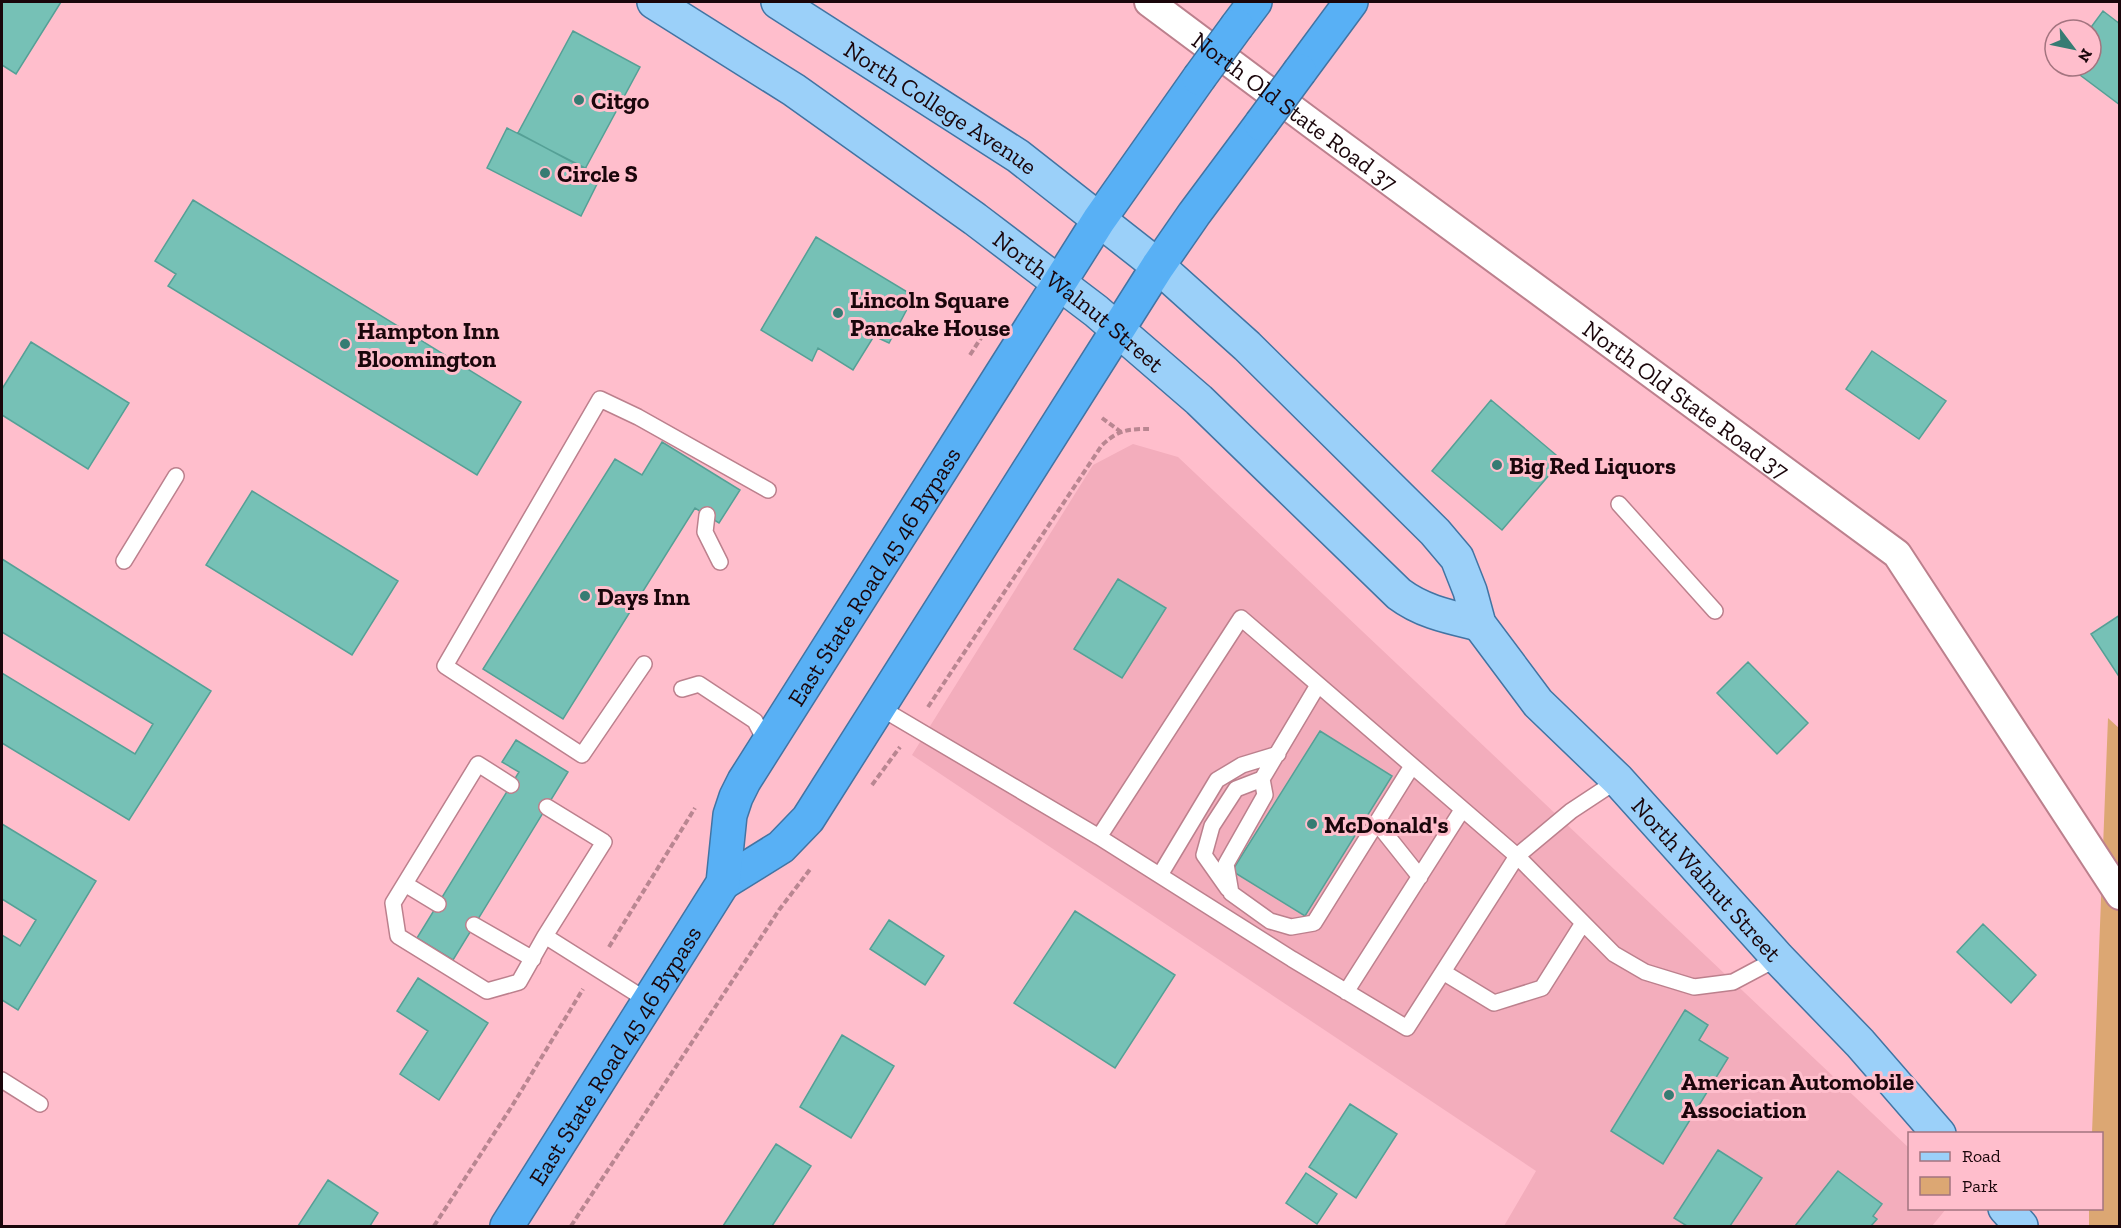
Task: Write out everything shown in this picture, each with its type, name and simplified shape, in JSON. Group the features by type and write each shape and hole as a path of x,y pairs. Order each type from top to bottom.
{"highway":[{"name":"East State Road 45 46 Bypass","path":"507,1227 723,883 782,847 801,828 1158,266 1351,2"},
{"name":"East State Road 45 46 Bypass","path":"723,883 730,815 735,797 1099,220 1246,14"}],"main road":[{"name":"North Walnut Street","path":"654,2 794,90 975,219 1118,328 1199,400 1412,604 1479,624"},
{"name":"North College Avenue","path":"778,2 1018,156 1099,220"},
{"name":"North Walnut Street","path":"1099,220 1158,266 1247,346 1435,532 1461,566 1479,624 1538,703 1618,780 1779,958 1860,1043 1937,1132"},
{"path":"2006,1210 2021,1227"}],"street":[{"name":"North Old State Road 37","path":"1149,2 1898,554 2120,895"}],"lane":[{"path":"644,664 582,755 445,666 600,399 638,417 730,476 768,490"},
{"path":"124,561 176,476"},
{"path":"1619,504 1715,611"},
{"path":"706,515 705,532 720,562"},
{"path":"1099,837 1241,618 1517,856 1614,954 1645,972 1694,987 1733,982 1779,958"},
{"path":"682,689 699,684 740,710 755,721 767,744"},
{"path":"1318,685 1262,780 1236,789 1212,826 1204,855 1231,893 1270,921 1291,927 1314,923 1412,766"},
{"path":"879,706 1099,837 1407,1028 1517,856 1571,811 1618,780"},
{"path":"1160,875 1217,780 1242,765 1278,754"},
{"path":"511,785 478,764 393,903 398,936 487,991 519,982 604,842 547,807"},
{"path":"1231,893 1226,864 1265,795 1262,780"},
{"path":"1346,992 1462,810"},
{"path":"1377,823 1420,877"},
{"path":"405,884 438,904"},
{"path":"1443,972 1494,1003 1542,988 1582,923"},
{"path":"474,925 533,959"},
{"path":"545,936 648,1001"},
{"path":"2,1080 40,1104"}],"shaded area":[{"path":"1133,444 1178,457 1908,1147 1908,1210 1945,1210 1932,1226 1504,1226 1536,1171 912,755 1093,465"}],"green space":[{"path":"2108,718 2120,729 2120,1226 2089,1226 2089,1210 2103,1210 2103,1132 2092,1132"}],"building":[{"path":"2,2 61,2 16,74 2,65"},
{"path":"2103,11 2120,24 2120,105 2084,78 2103,78 2103,18 2098,18"},
{"name":"Citgo","path":"573,31 640,67 585,169 518,133"},
{"name":"Circle S","path":"507,128 601,176 581,216 487,168"},
{"name":"Hampton Inn Bloomington","path":"193,200 521,402 477,475 168,286 176,274 155,261"},
{"name":"Lincoln Square Pancake House","path":"816,237 914,296 889,343 874,336 853,370 818,348 812,361 761,330"},
{"path":"31,342 129,403 88,469 2,415 2,389"},
{"path":"1872,351 1946,401 1919,439 1846,389"},
{"name":"Big Red Liquors","path":"1491,400 1562,460 1502,530 1432,471"},
{"name":"Days Inn","path":"662,442 740,490 719,523 695,508 563,719 483,669 615,459 642,475"},
{"path":"252,491 398,581 352,655 206,565"},
{"path":"2,559 211,691 129,820 2,743 2,673 135,754 153,724 2,632"},
{"path":"1118,579 1166,608 1122,678 1074,649"},
{"path":"2120,615 2120,678 2091,634"},
{"path":"1748,662 1808,723 1777,754 1717,693"},
{"name":"McDonald's","path":"1320,731 1392,776 1305,916 1232,871"},
{"path":"516,740 568,772 453,960 417,938 519,772 502,762"},
{"path":"2,824 96,881 18,1010 2,1000 2,935 20,946 36,920 2,899"},
{"path":"1075,911 1175,975 1115,1068 1014,1003"},
{"path":"889,920 944,956 925,985 870,949"},
{"path":"1983,924 2036,975 2011,1003 1957,952"},
{"path":"418,978 488,1023 439,1100 400,1074 428,1031 397,1011"},
{"name":"American Automobile Association","path":"1685,1010 1708,1025 1699,1040 1728,1058 1663,1164 1611,1131"},
{"path":"842,1035 894,1066 851,1138 800,1107"},
{"path":"1350,1104 1397,1134 1356,1198 1309,1167"},
{"path":"776,1144 811,1166 772,1226 723,1226"},
{"path":"1718,1150 1762,1178 1730,1226 1687,1226 1674,1218"},
{"path":"1838,1171 1882,1204 1873,1216 1877,1219 1871,1226 1795,1226"},
{"path":"1306,1173 1337,1194 1317,1224 1286,1203"},
{"path":"328,1180 378,1213 370,1226 298,1226"}],"place":[{"name":"Citgo","path":"579,100"},
{"name":"Circle S","path":"545,173"},
{"name":"Lincoln Square Pancake House","path":"838,313"},
{"name":"Hampton Inn Bloomington","path":"345,344"},
{"name":"Big Red Liquors","path":"1497,465"},
{"name":"Days Inn","path":"585,596"},
{"name":"McDonald's","path":"1312,824"},
{"name":"American Automobile Association","path":"1669,1095"}]}
